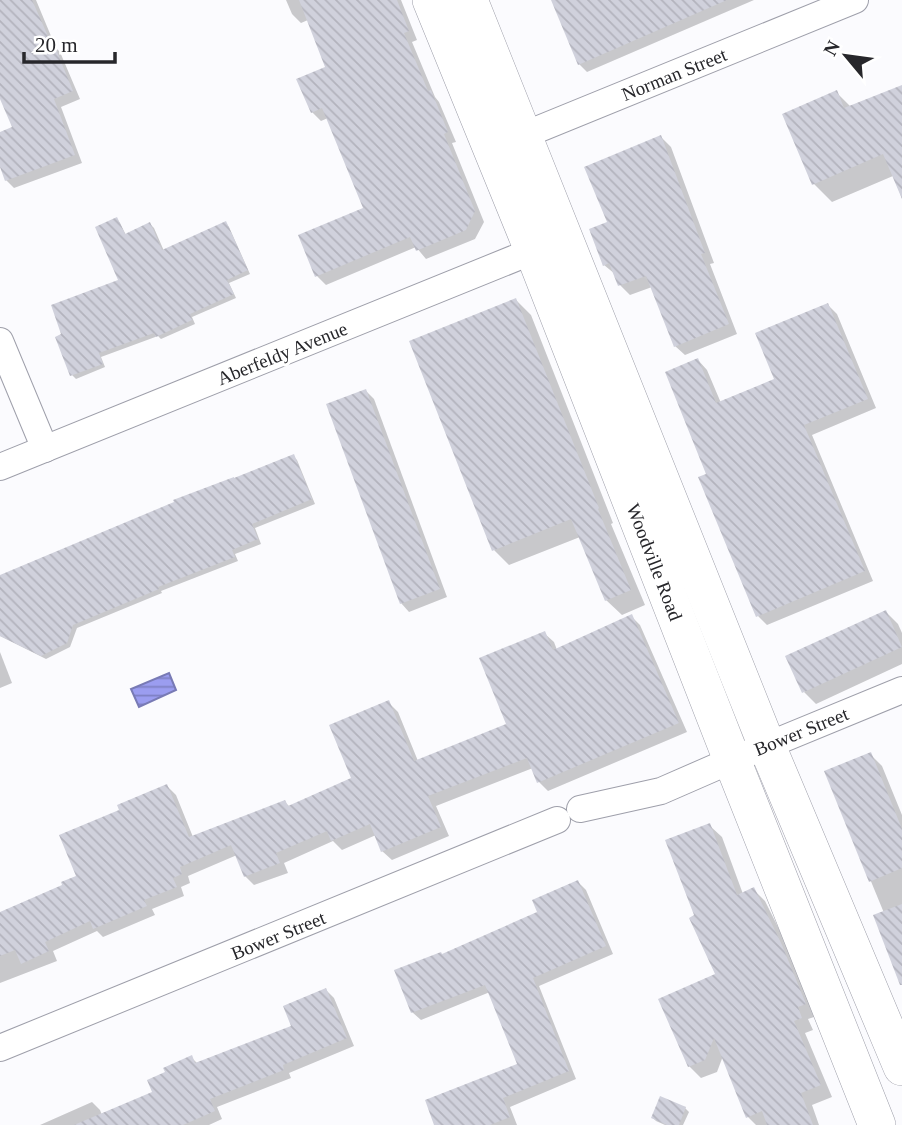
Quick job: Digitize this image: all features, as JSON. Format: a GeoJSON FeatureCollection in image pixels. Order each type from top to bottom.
{"type":"FeatureCollection","features":[{"type":"Feature","properties":{"kind":"main road","name":"Woodville Road"},"geometry":{"type":"LineString","coordinates":[[430,0],[507,142],[548,244],[767,746],[902,1067]]}},
{"type":"Feature","properties":{"kind":"main road","name":"Woodville Road"},"geometry":{"type":"LineString","coordinates":[[469,0],[507,142]]}},
{"type":"Feature","properties":{"kind":"main road","name":"Woodville Road"},"geometry":{"type":"LineString","coordinates":[[548,244],[732,760],[877,1125]]}},
{"type":"Feature","properties":{"kind":"street","name":"Norman Street"},"geometry":{"type":"LineString","coordinates":[[507,142],[855,0]]}},
{"type":"Feature","properties":{"kind":"street","name":"Aberfeldy Avenue"},"geometry":{"type":"LineString","coordinates":[[0,467],[548,244]]}},
{"type":"Feature","properties":{"kind":"street"},"geometry":{"type":"LineString","coordinates":[[0,341],[45,449]]}},
{"type":"Feature","properties":{"kind":"street","name":"Bower Street"},"geometry":{"type":"LineString","coordinates":[[0,1048],[568,814],[661,791],[902,690]]}},
{"type":"Feature","properties":{"kind":"water"},"geometry":{"type":"Polygon","coordinates":[[[169,673],[176,690],[139,707],[131,689],[169,673]]]}},
{"type":"Feature","properties":{"kind":"building"},"geometry":{"type":"Polygon","coordinates":[[[0,0],[32,0],[51,43],[53,42],[73,91],[54,99],[75,155],[5,181],[0,167],[0,132],[12,127],[0,99],[0,0]]]}},
{"type":"Feature","properties":{"kind":"building"},"geometry":{"type":"Polygon","coordinates":[[[299,0],[397,0],[409,31],[404,33],[448,132],[444,134],[475,211],[466,230],[416,251],[410,237],[315,277],[298,235],[363,208],[322,108],[311,113],[296,79],[325,67],[299,0]]]}},
{"type":"Feature","properties":{"kind":"building"},"geometry":{"type":"Polygon","coordinates":[[[551,0],[727,0],[578,65],[551,0]]]}},
{"type":"Feature","properties":{"kind":"building"},"geometry":{"type":"Polygon","coordinates":[[[902,85],[902,199],[883,154],[812,185],[782,114],[837,90],[844,108],[902,85]]]}},
{"type":"Feature","properties":{"kind":"building"},"geometry":{"type":"Polygon","coordinates":[[[661,135],[705,253],[701,254],[729,324],[674,347],[646,276],[618,286],[609,263],[603,266],[589,229],[607,222],[584,167],[661,135]]]}},
{"type":"Feature","properties":{"kind":"building"},"geometry":{"type":"Polygon","coordinates":[[[117,217],[125,234],[150,222],[162,250],[226,221],[248,270],[227,280],[234,294],[190,314],[192,320],[156,337],[154,333],[99,353],[103,364],[70,376],[55,337],[61,334],[51,305],[118,280],[95,227],[117,217]]]}},
{"type":"Feature","properties":{"kind":"building"},"geometry":{"type":"Polygon","coordinates":[[[516,298],[631,590],[605,601],[571,519],[492,551],[409,341],[516,298]]]}},
{"type":"Feature","properties":{"kind":"building"},"geometry":{"type":"Polygon","coordinates":[[[828,303],[868,399],[804,425],[865,571],[756,617],[698,477],[706,474],[665,372],[698,358],[716,403],[774,379],[755,333],[828,303]]]}},
{"type":"Feature","properties":{"kind":"building"},"geometry":{"type":"Polygon","coordinates":[[[366,389],[440,589],[400,604],[326,404],[366,389]]]}},
{"type":"Feature","properties":{"kind":"building"},"geometry":{"type":"Polygon","coordinates":[[[294,454],[312,499],[252,524],[258,539],[232,550],[235,557],[158,587],[159,589],[73,625],[67,643],[41,656],[0,636],[0,575],[174,502],[173,500],[294,454]]]}},
{"type":"Feature","properties":{"kind":"building"},"geometry":{"type":"Polygon","coordinates":[[[886,610],[902,647],[802,693],[785,656],[886,610]]]}},
{"type":"Feature","properties":{"kind":"building"},"geometry":{"type":"Polygon","coordinates":[[[632,614],[679,723],[537,783],[527,758],[428,796],[441,827],[381,852],[370,824],[331,841],[327,831],[276,853],[280,863],[244,877],[231,845],[180,867],[182,874],[173,878],[177,887],[144,900],[147,906],[93,929],[90,921],[45,942],[49,951],[21,964],[15,950],[0,956],[0,912],[62,885],[61,882],[76,876],[59,835],[119,810],[117,805],[167,784],[189,837],[285,800],[288,806],[351,778],[329,725],[389,700],[414,761],[506,724],[479,658],[545,631],[553,650],[632,614]]]}},
{"type":"Feature","properties":{"kind":"building"},"geometry":{"type":"Polygon","coordinates":[[[871,752],[902,829],[902,868],[869,882],[824,771],[871,752]]]}},
{"type":"Feature","properties":{"kind":"building"},"geometry":{"type":"Polygon","coordinates":[[[710,823],[737,895],[754,887],[806,1004],[798,1007],[802,1018],[794,1021],[821,1085],[801,1093],[813,1125],[767,1125],[762,1111],[746,1118],[714,1038],[705,1060],[688,1067],[658,999],[715,974],[689,918],[694,915],[665,840],[710,823]]]}},
{"type":"Feature","properties":{"kind":"building"},"geometry":{"type":"Polygon","coordinates":[[[578,880],[606,946],[533,978],[569,1071],[503,1098],[510,1117],[490,1125],[434,1125],[425,1100],[517,1064],[485,985],[411,1013],[394,970],[441,952],[442,954],[537,912],[532,900],[578,880]]]}},
{"type":"Feature","properties":{"kind":"building"},"geometry":{"type":"Polygon","coordinates":[[[902,904],[902,985],[900,985],[873,915],[902,904]]]}},
{"type":"Feature","properties":{"kind":"building"},"geometry":{"type":"Polygon","coordinates":[[[326,988],[347,1038],[283,1065],[284,1070],[210,1099],[215,1111],[183,1125],[74,1125],[152,1092],[147,1080],[165,1072],[163,1068],[192,1055],[195,1063],[291,1026],[283,1006],[326,988]]]}},
{"type":"Feature","properties":{"kind":"building"},"geometry":{"type":"Polygon","coordinates":[[[660,1096],[686,1107],[679,1125],[667,1125],[651,1118],[660,1096]]]}}]}
